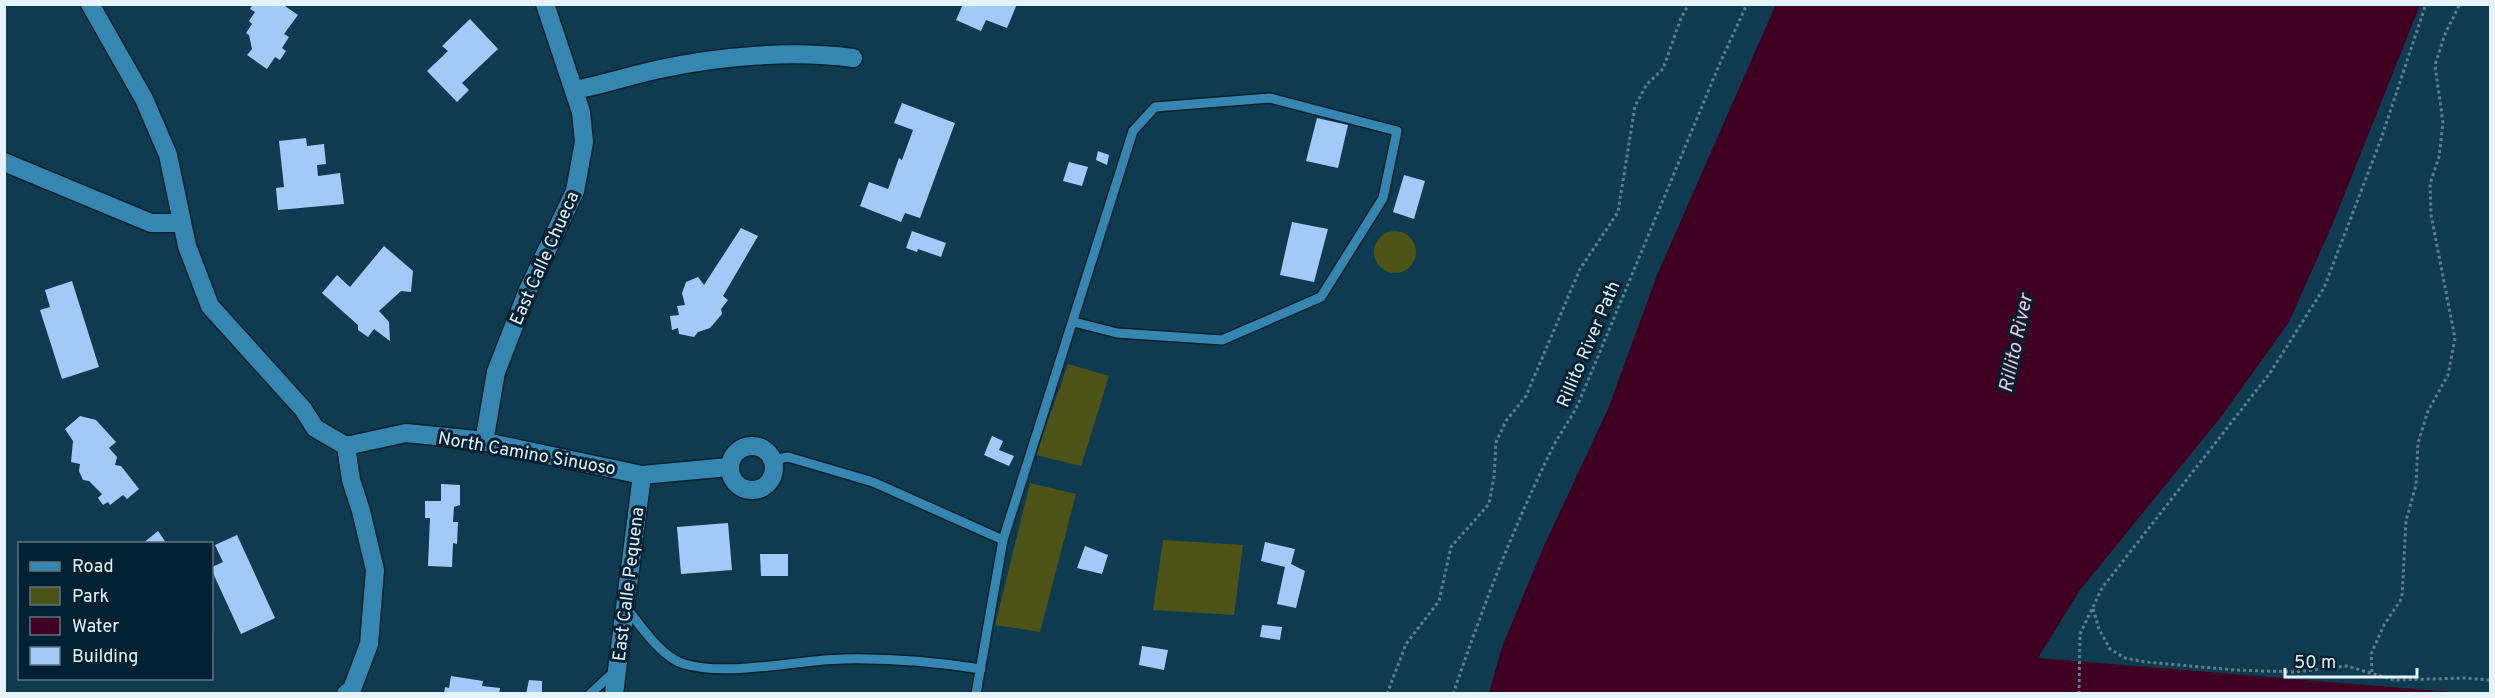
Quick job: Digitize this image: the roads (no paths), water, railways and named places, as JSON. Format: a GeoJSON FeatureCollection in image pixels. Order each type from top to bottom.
{"type":"FeatureCollection","features":[{"type":"Feature","properties":{"kind":"street"},"geometry":{"type":"LineString","coordinates":[[90,4],[144,99],[168,155],[187,246],[210,306],[303,409],[315,428],[346,446],[351,480],[375,570],[369,644],[352,689],[346,693]]}},
{"type":"Feature","properties":{"kind":"street","name":"East Calle Chueca"},"geometry":{"type":"LineString","coordinates":[[484,442],[496,372],[528,290],[575,191],[584,142],[581,112],[545,4]]}},
{"type":"Feature","properties":{"kind":"street"},"geometry":{"type":"LineString","coordinates":[[574,90],[613,83],[657,69],[705,60],[820,54],[853,58]]}},
{"type":"Feature","properties":{"kind":"street"},"geometry":{"type":"LineString","coordinates":[[4,162],[151,223],[182,223]]}},
{"type":"Feature","properties":{"kind":"street","name":"North Camino Sinuoso"},"geometry":{"type":"LineString","coordinates":[[346,446],[406,433],[484,442],[642,475],[729,467]]}},
{"type":"Feature","properties":{"kind":"street"},"geometry":{"type":"LineString","coordinates":[[749,446],[764,449],[773,460],[774,468],[770,481],[765,487],[752,491],[738,486],[730,474],[729,467],[735,453],[749,446]]}},
{"type":"Feature","properties":{"kind":"street","name":"East Calle Pequena"},"geometry":{"type":"LineString","coordinates":[[614,693],[642,475]]}},
{"type":"Feature","properties":{"kind":"lane"},"geometry":{"type":"LineString","coordinates":[[976,693],[1003,540],[1133,131],[1155,107],[1270,98],[1397,131],[1383,198],[1321,297],[1222,340],[1117,333],[1074,322]]}},
{"type":"Feature","properties":{"kind":"lane"},"geometry":{"type":"LineString","coordinates":[[773,460],[788,457],[873,482],[1003,540]]}},
{"type":"Feature","properties":{"kind":"lane"},"geometry":{"type":"LineString","coordinates":[[625,605],[650,639],[681,664],[717,670],[844,659],[903,661],[981,669]]}},
{"type":"Feature","properties":{"kind":"lane"},"geometry":{"type":"LineString","coordinates":[[590,693],[617,669]]}},
{"type":"Feature","properties":{"kind":"lane"},"geometry":{"type":"LineString","coordinates":[[604,693],[617,669]]}},
{"type":"Feature","properties":{"kind":"water","name":"Rillito River"},"geometry":{"type":"Polygon","coordinates":[[[1776,4],[2420,5],[2333,223],[2289,322],[2221,417],[2080,590],[2038,658],[2463,693],[1489,693],[1502,647],[1543,548],[1608,409],[1657,275],[1776,4]]]}}]}
